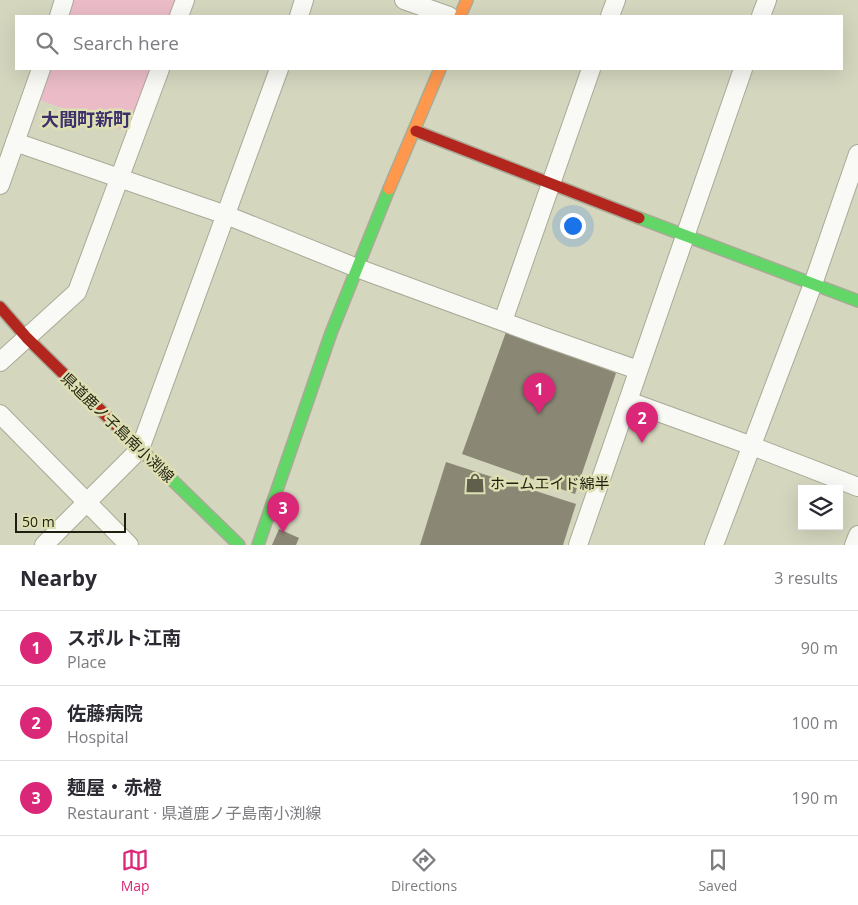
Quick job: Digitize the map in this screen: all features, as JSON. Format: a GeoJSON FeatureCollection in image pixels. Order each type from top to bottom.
{"type":"FeatureCollection","features":[{"type":"Feature","properties":{"kind":"street"},"geometry":{"type":"LineString","coordinates":[[59,15],[64,0]]}},
{"type":"Feature","properties":{"kind":"street"},"geometry":{"type":"LineString","coordinates":[[179,15],[186,0]]}},
{"type":"Feature","properties":{"kind":"street"},"geometry":{"type":"LineString","coordinates":[[298,15],[304,0]]}},
{"type":"Feature","properties":{"kind":"street"},"geometry":{"type":"LineString","coordinates":[[404,0],[446,15]]}},
{"type":"Feature","properties":{"kind":"street"},"geometry":{"type":"LineString","coordinates":[[460,15],[467,0]]}},
{"type":"Feature","properties":{"kind":"street"},"geometry":{"type":"LineString","coordinates":[[610,15],[616,0]]}},
{"type":"Feature","properties":{"kind":"street"},"geometry":{"type":"LineString","coordinates":[[761,15],[767,0]]}},
{"type":"Feature","properties":{"kind":"street"},"geometry":{"type":"LineString","coordinates":[[0,185],[40,70]]}},
{"type":"Feature","properties":{"kind":"street"},"geometry":{"type":"LineString","coordinates":[[0,362],[77,292],[160,70]]}},
{"type":"Feature","properties":{"kind":"street"},"geometry":{"type":"LineString","coordinates":[[44,545],[140,449],[279,70]]}},
{"type":"Feature","properties":{"kind":"street"},"geometry":{"type":"LineString","coordinates":[[258,545],[331,333],[440,70]]}},
{"type":"Feature","properties":{"kind":"street"},"geometry":{"type":"LineString","coordinates":[[503,321],[552,183],[588,70]]}},
{"type":"Feature","properties":{"kind":"street"},"geometry":{"type":"LineString","coordinates":[[578,545],[743,70]]}},
{"type":"Feature","properties":{"kind":"street"},"geometry":{"type":"LineString","coordinates":[[416,131],[858,301]]}},
{"type":"Feature","properties":{"kind":"street"},"geometry":{"type":"LineString","coordinates":[[15,142],[226,215],[357,268],[638,370]]}},
{"type":"Feature","properties":{"kind":"street"},"geometry":{"type":"LineString","coordinates":[[714,545],[813,284],[858,154]]}},
{"type":"Feature","properties":{"kind":"street","name":"県道鹿ノ子島南小渕線"},"geometry":{"type":"LineString","coordinates":[[0,307],[27,338],[239,545]]}},
{"type":"Feature","properties":{"kind":"street"},"geometry":{"type":"LineString","coordinates":[[628,401],[858,487]]}},
{"type":"Feature","properties":{"kind":"street"},"geometry":{"type":"LineString","coordinates":[[0,414],[88,501],[129,545]]}},
{"type":"Feature","properties":{"kind":"street"},"geometry":{"type":"LineString","coordinates":[[854,545],[858,535]]}},
{"type":"Feature","properties":{"kind":"shaded area"},"geometry":{"type":"Polygon","coordinates":[[[72,0],[176,0],[170,15],[66,15],[72,0]]]}},
{"type":"Feature","properties":{"kind":"shaded area"},"geometry":{"type":"Polygon","coordinates":[[[47,70],[152,70],[129,132],[37,99],[47,70]]]}},
{"type":"Feature","properties":{"kind":"building"},"geometry":{"type":"Polygon","coordinates":[[[506,332],[616,373],[575,494],[462,454],[506,332]]]}},
{"type":"Feature","properties":{"kind":"building","name":"ホームエイド綿半"},"geometry":{"type":"Polygon","coordinates":[[[446,462],[576,504],[563,545],[420,545],[446,462]]]}},
{"type":"Feature","properties":{"kind":"building"},"geometry":{"type":"Polygon","coordinates":[[[279,529],[299,538],[296,545],[272,545],[279,529]]]}},
{"type":"Feature","properties":{"kind":"traffic: fast"},"geometry":{"type":"LineString","coordinates":[[258,545],[331,333],[389,189]]}},
{"type":"Feature","properties":{"kind":"traffic: fast"},"geometry":{"type":"LineString","coordinates":[[639,218],[858,301]]}},
{"type":"Feature","properties":{"kind":"traffic: fast"},"geometry":{"type":"LineString","coordinates":[[129,438],[239,545]]}},
{"type":"Feature","properties":{"kind":"traffic: slow"},"geometry":{"type":"LineString","coordinates":[[460,15],[467,0]]}},
{"type":"Feature","properties":{"kind":"traffic: slow"},"geometry":{"type":"LineString","coordinates":[[389,189],[440,70]]}},
{"type":"Feature","properties":{"kind":"traffic: jam"},"geometry":{"type":"LineString","coordinates":[[416,131],[639,218]]}},
{"type":"Feature","properties":{"kind":"traffic: jam"},"geometry":{"type":"LineString","coordinates":[[0,307],[27,338],[129,438]]}},
{"type":"Feature","properties":{"kind":"place","name":"スポルト江南"},"geometry":{"type":"Point","coordinates":[539,414]}},
{"type":"Feature","properties":{"kind":"place","name":"佐藤病院"},"geometry":{"type":"Point","coordinates":[642,443]}},
{"type":"Feature","properties":{"kind":"place","name":"ホームエイド綿半"},"geometry":{"type":"Point","coordinates":[475,483]}},
{"type":"Feature","properties":{"kind":"place","name":"麺屋・赤橙"},"geometry":{"type":"Point","coordinates":[283,533]}},
{"type":"Feature","properties":{"kind":"district","name":"大間町新町"},"geometry":{"type":"Point","coordinates":[86,119]}}]}
